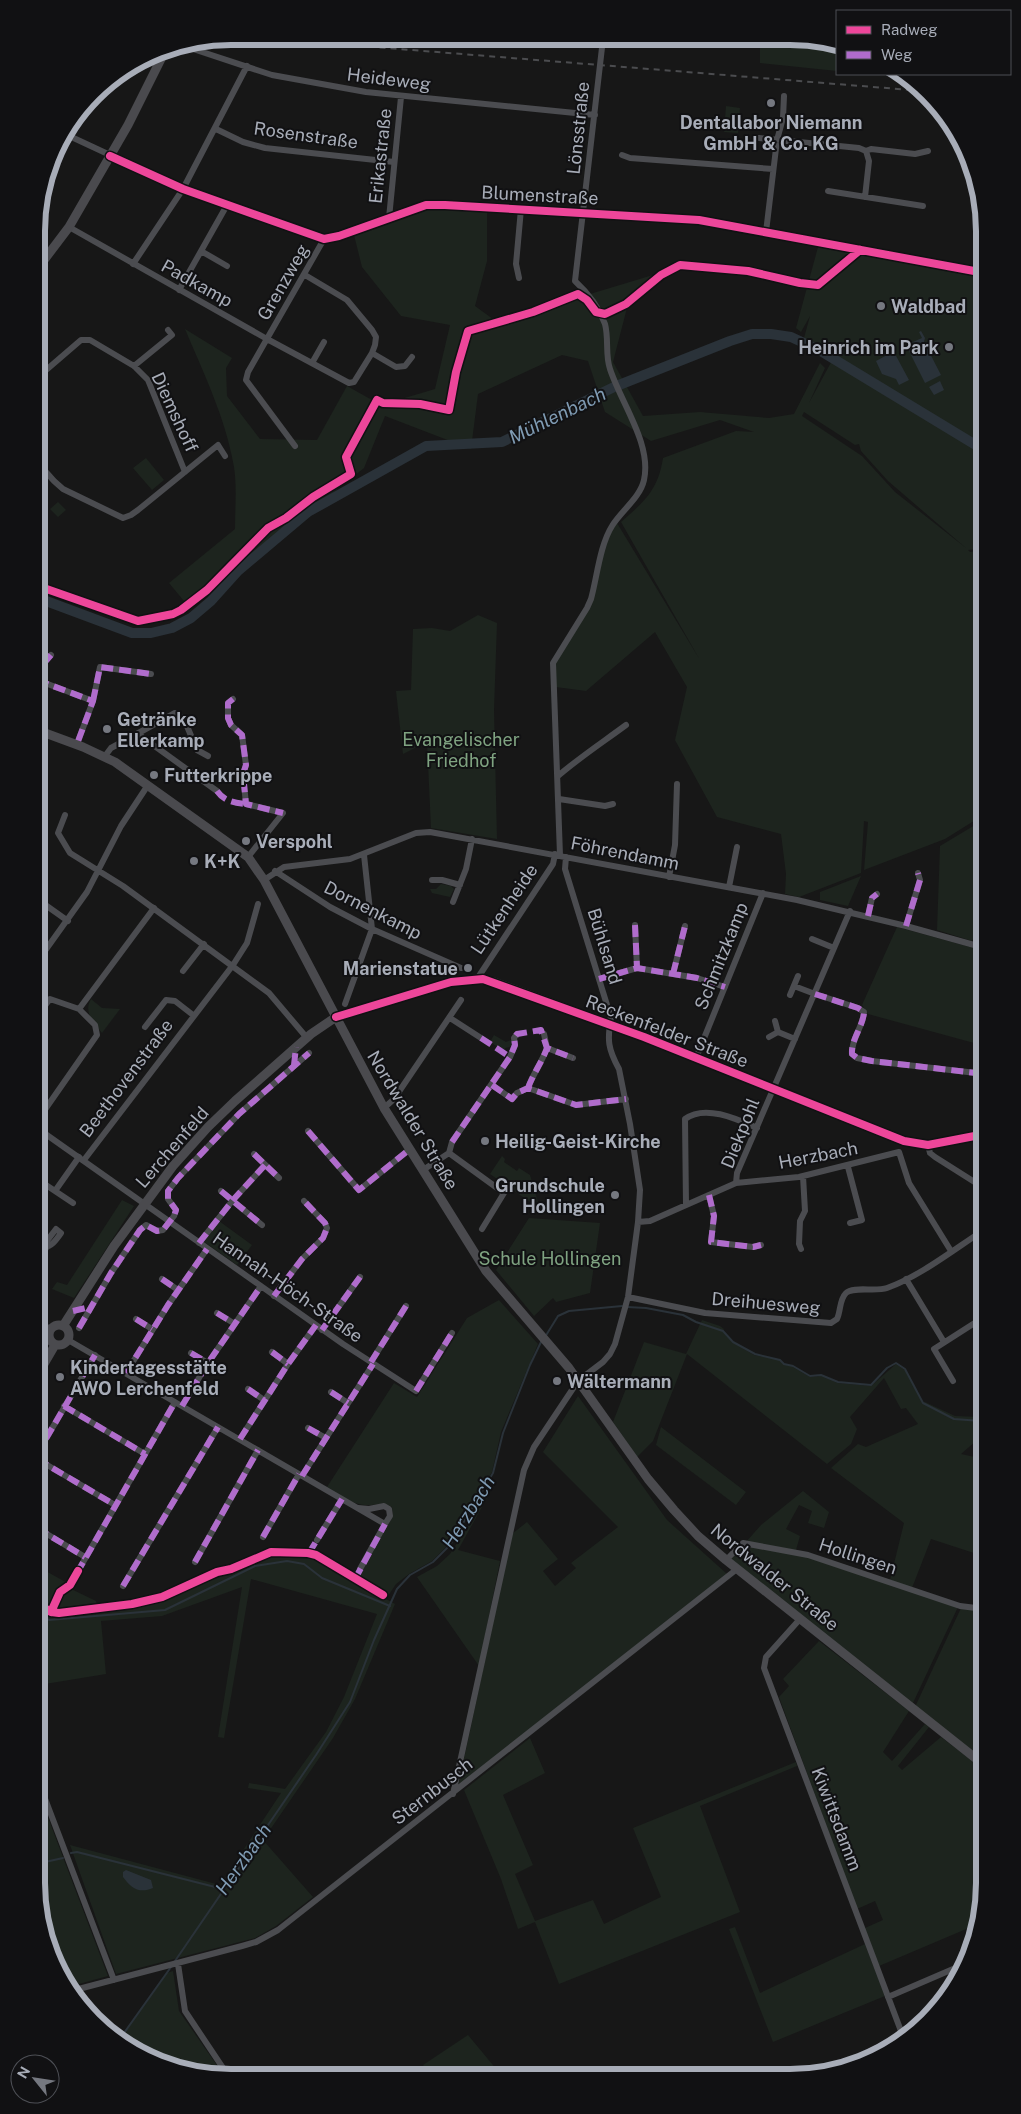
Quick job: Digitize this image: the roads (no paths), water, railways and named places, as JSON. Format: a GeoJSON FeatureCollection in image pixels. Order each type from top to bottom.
{"type":"FeatureCollection","features":[{"type":"Feature","properties":{"kind":"street","name":"Lönsstraße"},"geometry":{"type":"LineString","coordinates":[[553,662],[591,599],[611,527],[639,492],[644,479],[645,455],[609,368],[604,324],[593,302],[575,281],[602,45]]}},
{"type":"Feature","properties":{"kind":"street","name":"Heideweg"},"geometry":{"type":"LineString","coordinates":[[194,49],[272,75],[366,92],[595,115]]}},
{"type":"Feature","properties":{"kind":"street"},"geometry":{"type":"LineString","coordinates":[[45,259],[69,227],[110,156],[161,59]]}},
{"type":"Feature","properties":{"kind":"street"},"geometry":{"type":"LineString","coordinates":[[133,264],[183,189],[216,129],[247,66]]}},
{"type":"Feature","properties":{"kind":"street"},"geometry":{"type":"LineString","coordinates":[[766,232],[777,140],[783,118],[784,96]]}},
{"type":"Feature","properties":{"kind":"street","name":"Erikastraße"},"geometry":{"type":"LineString","coordinates":[[389,218],[401,97]]}},
{"type":"Feature","properties":{"kind":"street","name":"Rosenstraße"},"geometry":{"type":"LineString","coordinates":[[216,129],[243,142],[265,148],[394,162]]}},
{"type":"Feature","properties":{"kind":"street"},"geometry":{"type":"LineString","coordinates":[[71,137],[183,189],[324,239]]}},
{"type":"Feature","properties":{"kind":"street"},"geometry":{"type":"LineString","coordinates":[[759,138],[859,148],[866,151],[915,154],[928,151]]}},
{"type":"Feature","properties":{"kind":"street"},"geometry":{"type":"LineString","coordinates":[[864,197],[869,161],[866,151]]}},
{"type":"Feature","properties":{"kind":"street"},"geometry":{"type":"LineString","coordinates":[[622,155],[630,158],[773,169]]}},
{"type":"Feature","properties":{"kind":"street"},"geometry":{"type":"LineString","coordinates":[[828,192],[923,206]]}},
{"type":"Feature","properties":{"kind":"street"},"geometry":{"type":"LineString","coordinates":[[179,290],[227,205]]}},
{"type":"Feature","properties":{"kind":"street","name":"Blumenstraße"},"geometry":{"type":"LineString","coordinates":[[324,239],[339,236],[426,205],[521,209],[699,220],[976,271]]}},
{"type":"Feature","properties":{"kind":"street"},"geometry":{"type":"LineString","coordinates":[[519,278],[516,264],[521,209]]}},
{"type":"Feature","properties":{"kind":"street","name":"Padkamp"},"geometry":{"type":"LineString","coordinates":[[69,227],[349,383],[354,382],[358,378],[372,352]]}},
{"type":"Feature","properties":{"kind":"street","name":"Grenzweg"},"geometry":{"type":"LineString","coordinates":[[295,446],[246,380],[324,239]]}},
{"type":"Feature","properties":{"kind":"street"},"geometry":{"type":"LineString","coordinates":[[201,251],[227,266]]}},
{"type":"Feature","properties":{"kind":"street"},"geometry":{"type":"LineString","coordinates":[[305,274],[347,300],[376,337],[372,352],[396,367],[405,366],[412,357]]}},
{"type":"Feature","properties":{"kind":"street","name":"Diemshoff"},"geometry":{"type":"LineString","coordinates":[[134,366],[172,335],[168,330]]}},
{"type":"Feature","properties":{"kind":"street","name":"Diemshoff"},"geometry":{"type":"LineString","coordinates":[[45,371],[81,340],[90,340],[134,366],[148,380],[185,472]]}},
{"type":"Feature","properties":{"kind":"street"},"geometry":{"type":"LineString","coordinates":[[312,363],[324,342]]}},
{"type":"Feature","properties":{"kind":"street","name":"Diemshoff"},"geometry":{"type":"LineString","coordinates":[[45,471],[63,489],[123,518],[138,510],[218,445],[224,456]]}},
{"type":"Feature","properties":{"kind":"street"},"geometry":{"type":"LineString","coordinates":[[45,662],[50,655]]}},
{"type":"Feature","properties":{"kind":"street","name":"Bühlsand"},"geometry":{"type":"LineString","coordinates":[[553,662],[560,855],[610,1013],[608,1036],[611,1057],[619,1069],[626,1099],[639,1178],[638,1222],[628,1300],[615,1344],[604,1362],[578,1381]]}},
{"type":"Feature","properties":{"kind":"street"},"geometry":{"type":"LineString","coordinates":[[77,744],[92,701],[100,667],[151,674]]}},
{"type":"Feature","properties":{"kind":"street"},"geometry":{"type":"LineString","coordinates":[[45,683],[92,701]]}},
{"type":"Feature","properties":{"kind":"street"},"geometry":{"type":"LineString","coordinates":[[233,699],[228,704],[228,718],[231,725],[242,735],[246,765],[243,774],[246,804],[283,813],[248,857]]}},
{"type":"Feature","properties":{"kind":"street"},"geometry":{"type":"LineString","coordinates":[[105,756],[111,748],[175,713],[184,719],[197,750],[208,756]]}},
{"type":"Feature","properties":{"kind":"street"},"geometry":{"type":"LineString","coordinates":[[558,776],[583,754],[595,749],[626,725]]}},
{"type":"Feature","properties":{"kind":"street","name":"Nordwalder Straße"},"geometry":{"type":"LineString","coordinates":[[45,733],[105,756],[248,857],[264,880],[384,1108],[491,1277],[578,1381],[648,1479],[698,1536],[726,1560],[976,1759]]}},
{"type":"Feature","properties":{"kind":"street"},"geometry":{"type":"LineString","coordinates":[[138,734],[217,791]]}},
{"type":"Feature","properties":{"kind":"street"},"geometry":{"type":"LineString","coordinates":[[669,877],[675,845],[677,784]]}},
{"type":"Feature","properties":{"kind":"street"},"geometry":{"type":"LineString","coordinates":[[45,951],[68,921],[99,872],[121,826],[148,785]]}},
{"type":"Feature","properties":{"kind":"street"},"geometry":{"type":"LineString","coordinates":[[559,799],[605,806],[613,804]]}},
{"type":"Feature","properties":{"kind":"street"},"geometry":{"type":"LineString","coordinates":[[65,815],[58,833],[70,853],[123,886],[269,992],[307,1038]]}},
{"type":"Feature","properties":{"kind":"street","name":"Föhrendamm"},"geometry":{"type":"LineString","coordinates":[[264,880],[275,871],[284,867],[350,859],[416,833],[430,832],[763,893],[850,911],[976,946]]}},
{"type":"Feature","properties":{"kind":"street"},"geometry":{"type":"LineString","coordinates":[[453,902],[466,869],[472,839]]}},
{"type":"Feature","properties":{"kind":"street"},"geometry":{"type":"LineString","coordinates":[[729,888],[737,847]]}},
{"type":"Feature","properties":{"kind":"street"},"geometry":{"type":"LineString","coordinates":[[345,1004],[372,929],[364,855]]}},
{"type":"Feature","properties":{"kind":"street","name":"Lütkenheide"},"geometry":{"type":"LineString","coordinates":[[477,979],[560,855]]}},
{"type":"Feature","properties":{"kind":"street","name":"Dornenkamp"},"geometry":{"type":"LineString","coordinates":[[275,871],[330,907],[372,929],[461,968]]}},
{"type":"Feature","properties":{"kind":"street"},"geometry":{"type":"LineString","coordinates":[[906,926],[920,880],[918,873]]}},
{"type":"Feature","properties":{"kind":"street"},"geometry":{"type":"LineString","coordinates":[[432,880],[442,880],[460,885]]}},
{"type":"Feature","properties":{"kind":"street","name":"Schmitzkamp"},"geometry":{"type":"LineString","coordinates":[[696,1058],[763,893]]}},
{"type":"Feature","properties":{"kind":"street"},"geometry":{"type":"LineString","coordinates":[[868,916],[872,898],[877,894]]}},
{"type":"Feature","properties":{"kind":"street","name":"Beethovenstraße"},"geometry":{"type":"LineString","coordinates":[[55,1191],[233,965],[247,944],[258,904]]}},
{"type":"Feature","properties":{"kind":"street"},"geometry":{"type":"LineString","coordinates":[[45,905],[68,921]]}},
{"type":"Feature","properties":{"kind":"street"},"geometry":{"type":"LineString","coordinates":[[79,1009],[154,908]]}},
{"type":"Feature","properties":{"kind":"street","name":"Diekpohl"},"geometry":{"type":"LineString","coordinates":[[736,1183],[737,1173],[850,911]]}},
{"type":"Feature","properties":{"kind":"street"},"geometry":{"type":"LineString","coordinates":[[636,925],[637,968]]}},
{"type":"Feature","properties":{"kind":"street"},"geometry":{"type":"LineString","coordinates":[[673,974],[685,926]]}},
{"type":"Feature","properties":{"kind":"street"},"geometry":{"type":"LineString","coordinates":[[812,939],[834,948]]}},
{"type":"Feature","properties":{"kind":"street"},"geometry":{"type":"LineString","coordinates":[[183,971],[204,944]]}},
{"type":"Feature","properties":{"kind":"street"},"geometry":{"type":"LineString","coordinates":[[599,979],[637,968],[708,980],[725,987]]}},
{"type":"Feature","properties":{"kind":"street"},"geometry":{"type":"LineString","coordinates":[[790,995],[798,976]]}},
{"type":"Feature","properties":{"kind":"street","name":"Reckenfelder Straße"},"geometry":{"type":"LineString","coordinates":[[336,1017],[452,982],[477,979],[494,982],[696,1058],[904,1142],[928,1145],[976,1136]]}},
{"type":"Feature","properties":{"kind":"street"},"geometry":{"type":"LineString","coordinates":[[794,986],[858,1008],[864,1012],[864,1019],[851,1047],[852,1054],[857,1058],[872,1062],[976,1073]]}},
{"type":"Feature","properties":{"kind":"street"},"geometry":{"type":"LineString","coordinates":[[45,1006],[50,999],[79,1009],[95,1025],[98,1035],[45,1110]]}},
{"type":"Feature","properties":{"kind":"street","name":"Beethovenstraße"},"geometry":{"type":"LineString","coordinates":[[145,1026],[166,1000],[175,1000],[193,1015]]}},
{"type":"Feature","properties":{"kind":"street"},"geometry":{"type":"LineString","coordinates":[[384,1108],[394,1099],[461,1000]]}},
{"type":"Feature","properties":{"kind":"street","name":"Lerchenfeld"},"geometry":{"type":"LineString","coordinates":[[63,1326],[114,1246],[173,1166],[208,1127],[296,1047],[336,1017]]}},
{"type":"Feature","properties":{"kind":"street"},"geometry":{"type":"LineString","coordinates":[[450,1018],[481,1038]]}},
{"type":"Feature","properties":{"kind":"street"},"geometry":{"type":"LineString","coordinates":[[775,1021],[778,1032]]}},
{"type":"Feature","properties":{"kind":"street"},"geometry":{"type":"LineString","coordinates":[[768,1036],[778,1032],[795,1039]]}},
{"type":"Feature","properties":{"kind":"street"},"geometry":{"type":"LineString","coordinates":[[423,1170],[449,1153],[452,1142],[510,1057],[515,1045],[514,1038],[517,1034]]}},
{"type":"Feature","properties":{"kind":"street"},"geometry":{"type":"LineString","coordinates":[[528,1088],[532,1076],[544,1058],[547,1048],[544,1034]]}},
{"type":"Feature","properties":{"kind":"street"},"geometry":{"type":"LineString","coordinates":[[294,1065],[296,1047]]}},
{"type":"Feature","properties":{"kind":"street"},"geometry":{"type":"LineString","coordinates":[[547,1048],[573,1058]]}},
{"type":"Feature","properties":{"kind":"street"},"geometry":{"type":"LineString","coordinates":[[79,1328],[90,1307],[140,1230],[146,1226],[157,1231],[164,1230],[176,1210],[168,1199],[168,1191],[239,1114],[309,1053]]}},
{"type":"Feature","properties":{"kind":"street"},"geometry":{"type":"LineString","coordinates":[[492,1085],[512,1098],[517,1093],[528,1088],[576,1105],[626,1099]]}},
{"type":"Feature","properties":{"kind":"street"},"geometry":{"type":"LineString","coordinates":[[686,1205],[685,1119],[691,1114],[729,1116],[758,1128]]}},
{"type":"Feature","properties":{"kind":"street"},"geometry":{"type":"LineString","coordinates":[[308,1131],[359,1190],[410,1149]]}},
{"type":"Feature","properties":{"kind":"street","name":"Hannah-Höch-Straße"},"geometry":{"type":"LineString","coordinates":[[45,1134],[322,1330],[416,1391],[452,1333]]}},
{"type":"Feature","properties":{"kind":"street"},"geometry":{"type":"LineString","coordinates":[[928,1145],[930,1153],[935,1157],[976,1183]]}},
{"type":"Feature","properties":{"kind":"street","name":"Herzbach"},"geometry":{"type":"LineString","coordinates":[[638,1222],[650,1221],[736,1183],[803,1176],[899,1152],[909,1183],[951,1251]]}},
{"type":"Feature","properties":{"kind":"street"},"geometry":{"type":"LineString","coordinates":[[449,1153],[504,1193],[482,1230]]}},
{"type":"Feature","properties":{"kind":"street"},"geometry":{"type":"LineString","coordinates":[[254,1154],[279,1178]]}},
{"type":"Feature","properties":{"kind":"street"},"geometry":{"type":"LineString","coordinates":[[199,1243],[233,1200],[265,1165]]}},
{"type":"Feature","properties":{"kind":"street"},"geometry":{"type":"LineString","coordinates":[[848,1166],[862,1220],[850,1223]]}},
{"type":"Feature","properties":{"kind":"street"},"geometry":{"type":"LineString","coordinates":[[801,1249],[799,1244],[800,1221],[804,1211],[803,1176]]}},
{"type":"Feature","properties":{"kind":"street"},"geometry":{"type":"LineString","coordinates":[[45,1184],[73,1203]]}},
{"type":"Feature","properties":{"kind":"street"},"geometry":{"type":"LineString","coordinates":[[221,1191],[262,1225]]}},
{"type":"Feature","properties":{"kind":"street"},"geometry":{"type":"LineString","coordinates":[[709,1195],[714,1216],[711,1242],[753,1247],[761,1245]]}},
{"type":"Feature","properties":{"kind":"street"},"geometry":{"type":"LineString","coordinates":[[274,1296],[302,1260],[323,1238],[327,1228],[325,1222],[304,1201]]}},
{"type":"Feature","properties":{"kind":"street","name":"Dreihuesweg"},"geometry":{"type":"LineString","coordinates":[[628,1300],[705,1314],[831,1323],[837,1319],[846,1293],[853,1289],[880,1290],[906,1279],[976,1235]]}},
{"type":"Feature","properties":{"kind":"street"},"geometry":{"type":"LineString","coordinates":[[126,1373],[152,1329],[207,1249]]}},
{"type":"Feature","properties":{"kind":"street"},"geometry":{"type":"LineString","coordinates":[[322,1330],[360,1277]]}},
{"type":"Feature","properties":{"kind":"street"},"geometry":{"type":"LineString","coordinates":[[162,1279],[178,1290]]}},
{"type":"Feature","properties":{"kind":"street"},"geometry":{"type":"LineString","coordinates":[[906,1279],[944,1342]]}},
{"type":"Feature","properties":{"kind":"street"},"geometry":{"type":"LineString","coordinates":[[182,1406],[208,1363],[261,1286]]}},
{"type":"Feature","properties":{"kind":"street"},"geometry":{"type":"LineString","coordinates":[[263,1537],[348,1403],[406,1306]]}},
{"type":"Feature","properties":{"kind":"street"},"geometry":{"type":"LineString","coordinates":[[73,1311],[90,1307]]}},
{"type":"Feature","properties":{"kind":"street"},"geometry":{"type":"LineString","coordinates":[[218,1313],[235,1324]]}},
{"type":"Feature","properties":{"kind":"street"},"geometry":{"type":"LineString","coordinates":[[136,1319],[152,1329]]}},
{"type":"Feature","properties":{"kind":"street"},"geometry":{"type":"LineString","coordinates":[[953,1381],[934,1349],[976,1322]]}},
{"type":"Feature","properties":{"kind":"street"},"geometry":{"type":"LineString","coordinates":[[56,1325],[63,1326],[69,1334],[68,1340],[62,1345],[55,1345],[49,1340],[50,1329],[56,1325]]}},
{"type":"Feature","properties":{"kind":"street"},"geometry":{"type":"LineString","coordinates":[[240,1440],[264,1400],[316,1325]]}},
{"type":"Feature","properties":{"kind":"street"},"geometry":{"type":"LineString","coordinates":[[45,1326],[50,1329]]}},
{"type":"Feature","properties":{"kind":"street"},"geometry":{"type":"LineString","coordinates":[[68,1340],[385,1524]]}},
{"type":"Feature","properties":{"kind":"street"},"geometry":{"type":"LineString","coordinates":[[45,1362],[55,1345]]}},
{"type":"Feature","properties":{"kind":"street"},"geometry":{"type":"LineString","coordinates":[[272,1352],[288,1364]]}},
{"type":"Feature","properties":{"kind":"street"},"geometry":{"type":"LineString","coordinates":[[191,1353],[208,1363]]}},
{"type":"Feature","properties":{"kind":"street"},"geometry":{"type":"LineString","coordinates":[[45,1440],[95,1355]]}},
{"type":"Feature","properties":{"kind":"street"},"geometry":{"type":"LineString","coordinates":[[453,1794],[524,1470],[534,1447],[578,1381]]}},
{"type":"Feature","properties":{"kind":"street"},"geometry":{"type":"LineString","coordinates":[[248,1389],[264,1400]]}},
{"type":"Feature","properties":{"kind":"street"},"geometry":{"type":"LineString","coordinates":[[331,1392],[348,1403]]}},
{"type":"Feature","properties":{"kind":"street"},"geometry":{"type":"LineString","coordinates":[[78,1571],[175,1402]]}},
{"type":"Feature","properties":{"kind":"street"},"geometry":{"type":"LineString","coordinates":[[64,1406],[145,1454]]}},
{"type":"Feature","properties":{"kind":"street"},"geometry":{"type":"LineString","coordinates":[[123,1586],[218,1427]]}},
{"type":"Feature","properties":{"kind":"street"},"geometry":{"type":"LineString","coordinates":[[308,1428],[326,1438]]}},
{"type":"Feature","properties":{"kind":"street"},"geometry":{"type":"LineString","coordinates":[[195,1562],[258,1450]]}},
{"type":"Feature","properties":{"kind":"street"},"geometry":{"type":"LineString","coordinates":[[45,1464],[115,1505]]}},
{"type":"Feature","properties":{"kind":"street"},"geometry":{"type":"LineString","coordinates":[[317,1540],[342,1499]]}},
{"type":"Feature","properties":{"kind":"street"},"geometry":{"type":"LineString","coordinates":[[358,1508],[369,1509],[384,1506],[389,1509],[390,1516],[360,1570]]}},
{"type":"Feature","properties":{"kind":"street"},"geometry":{"type":"LineString","coordinates":[[45,1533],[85,1557]]}},
{"type":"Feature","properties":{"kind":"street","name":"Hollingen"},"geometry":{"type":"LineString","coordinates":[[726,1560],[743,1543],[808,1555],[960,1606],[976,1609]]}},
{"type":"Feature","properties":{"kind":"street","name":"Sternbusch"},"geometry":{"type":"LineString","coordinates":[[78,1989],[256,1942],[278,1930],[737,1569]]}},
{"type":"Feature","properties":{"kind":"street","name":"Kiwittsdamm"},"geometry":{"type":"LineString","coordinates":[[800,1619],[766,1657],[764,1668],[901,2032]]}},
{"type":"Feature","properties":{"kind":"street"},"geometry":{"type":"LineString","coordinates":[[45,1799],[114,1980]]}},
{"type":"Feature","properties":{"kind":"street"},"geometry":{"type":"LineString","coordinates":[[177,1964],[185,2010],[224,2069]]}},
{"type":"Feature","properties":{"kind":"street"},"geometry":{"type":"LineString","coordinates":[[888,1997],[955,1968]]}},
{"type":"Feature","properties":{"kind":"waterway","name":"Mühlenbach"},"geometry":{"type":"LineString","coordinates":[[45,601],[132,633],[151,633],[172,628],[191,618],[211,601],[238,571],[308,512],[426,446],[502,442],[614,387],[752,334],[791,337],[819,350],[976,445]]}},
{"type":"Feature","properties":{"kind":"waterway","name":"Herzbach"},"geometry":{"type":"LineString","coordinates":[[545,1337],[558,1316],[569,1311],[622,1306]]}},
{"type":"Feature","properties":{"kind":"waterway","name":"Herzbach"},"geometry":{"type":"LineString","coordinates":[[627,1307],[646,1308],[683,1315],[696,1322],[723,1331],[733,1342],[755,1354],[780,1360],[784,1364],[793,1366],[810,1376],[821,1375],[838,1382],[871,1385],[887,1368],[896,1363],[905,1369],[923,1403],[954,1419],[976,1421]]}},
{"type":"Feature","properties":{"kind":"waterway","name":"Herzbach"},"geometry":{"type":"LineString","coordinates":[[175,1961],[316,1755],[350,1702],[374,1640],[397,1589],[410,1575],[433,1562],[450,1545],[493,1473],[503,1433],[542,1340]]}},
{"type":"Feature","properties":{"kind":"waterway"},"geometry":{"type":"LineString","coordinates":[[45,1617],[49,1620],[165,1610],[255,1566],[287,1561],[304,1564],[322,1578],[390,1606]]}},
{"type":"Feature","properties":{"kind":"waterway"},"geometry":{"type":"LineString","coordinates":[[71,1853],[77,1852],[223,1889]]}},
{"type":"Feature","properties":{"kind":"waterway"},"geometry":{"type":"LineString","coordinates":[[45,1862],[63,1858]]}},
{"type":"Feature","properties":{"kind":"waterway","name":"Herzbach"},"geometry":{"type":"LineString","coordinates":[[123,2034],[171,1967]]}},
{"type":"Feature","properties":{"kind":"railway"},"geometry":{"type":"LineString","coordinates":[[349,45],[912,90]]}},
{"type":"Feature","properties":{"kind":"place","name":"Dentallabor Niemann GmbH & Co. KG"},"geometry":{"type":"Point","coordinates":[771,103]}},
{"type":"Feature","properties":{"kind":"place","name":"Waldbad"},"geometry":{"type":"Point","coordinates":[881,306]}},
{"type":"Feature","properties":{"kind":"place","name":"Heinrich im Park"},"geometry":{"type":"Point","coordinates":[949,347]}},
{"type":"Feature","properties":{"kind":"place","name":"Getränke Ellerkamp"},"geometry":{"type":"Point","coordinates":[107,729]}},
{"type":"Feature","properties":{"kind":"place","name":"Futterkrippe"},"geometry":{"type":"Point","coordinates":[154,775]}},
{"type":"Feature","properties":{"kind":"place","name":"Verspohl"},"geometry":{"type":"Point","coordinates":[246,841]}},
{"type":"Feature","properties":{"kind":"place","name":"K+K"},"geometry":{"type":"Point","coordinates":[194,861]}},
{"type":"Feature","properties":{"kind":"place","name":"Marienstatue"},"geometry":{"type":"Point","coordinates":[468,968]}},
{"type":"Feature","properties":{"kind":"place","name":"Heilig-Geist-Kirche"},"geometry":{"type":"Point","coordinates":[485,1141]}},
{"type":"Feature","properties":{"kind":"place","name":"Grundschule Hollingen"},"geometry":{"type":"Point","coordinates":[615,1195]}},
{"type":"Feature","properties":{"kind":"place","name":"Kindertagesstätte AWO Lerchenfeld"},"geometry":{"type":"Point","coordinates":[60,1377]}},
{"type":"Feature","properties":{"kind":"place","name":"Wältermann"},"geometry":{"type":"Point","coordinates":[557,1381]}},
{"type":"Feature","properties":{"kind":"park label","name":"Evangelischer Friedhof"},"geometry":{"type":"Point","coordinates":[461,750]}},
{"type":"Feature","properties":{"kind":"park label","name":"Schule Hollingen"},"geometry":{"type":"Point","coordinates":[550,1258]}}]}
